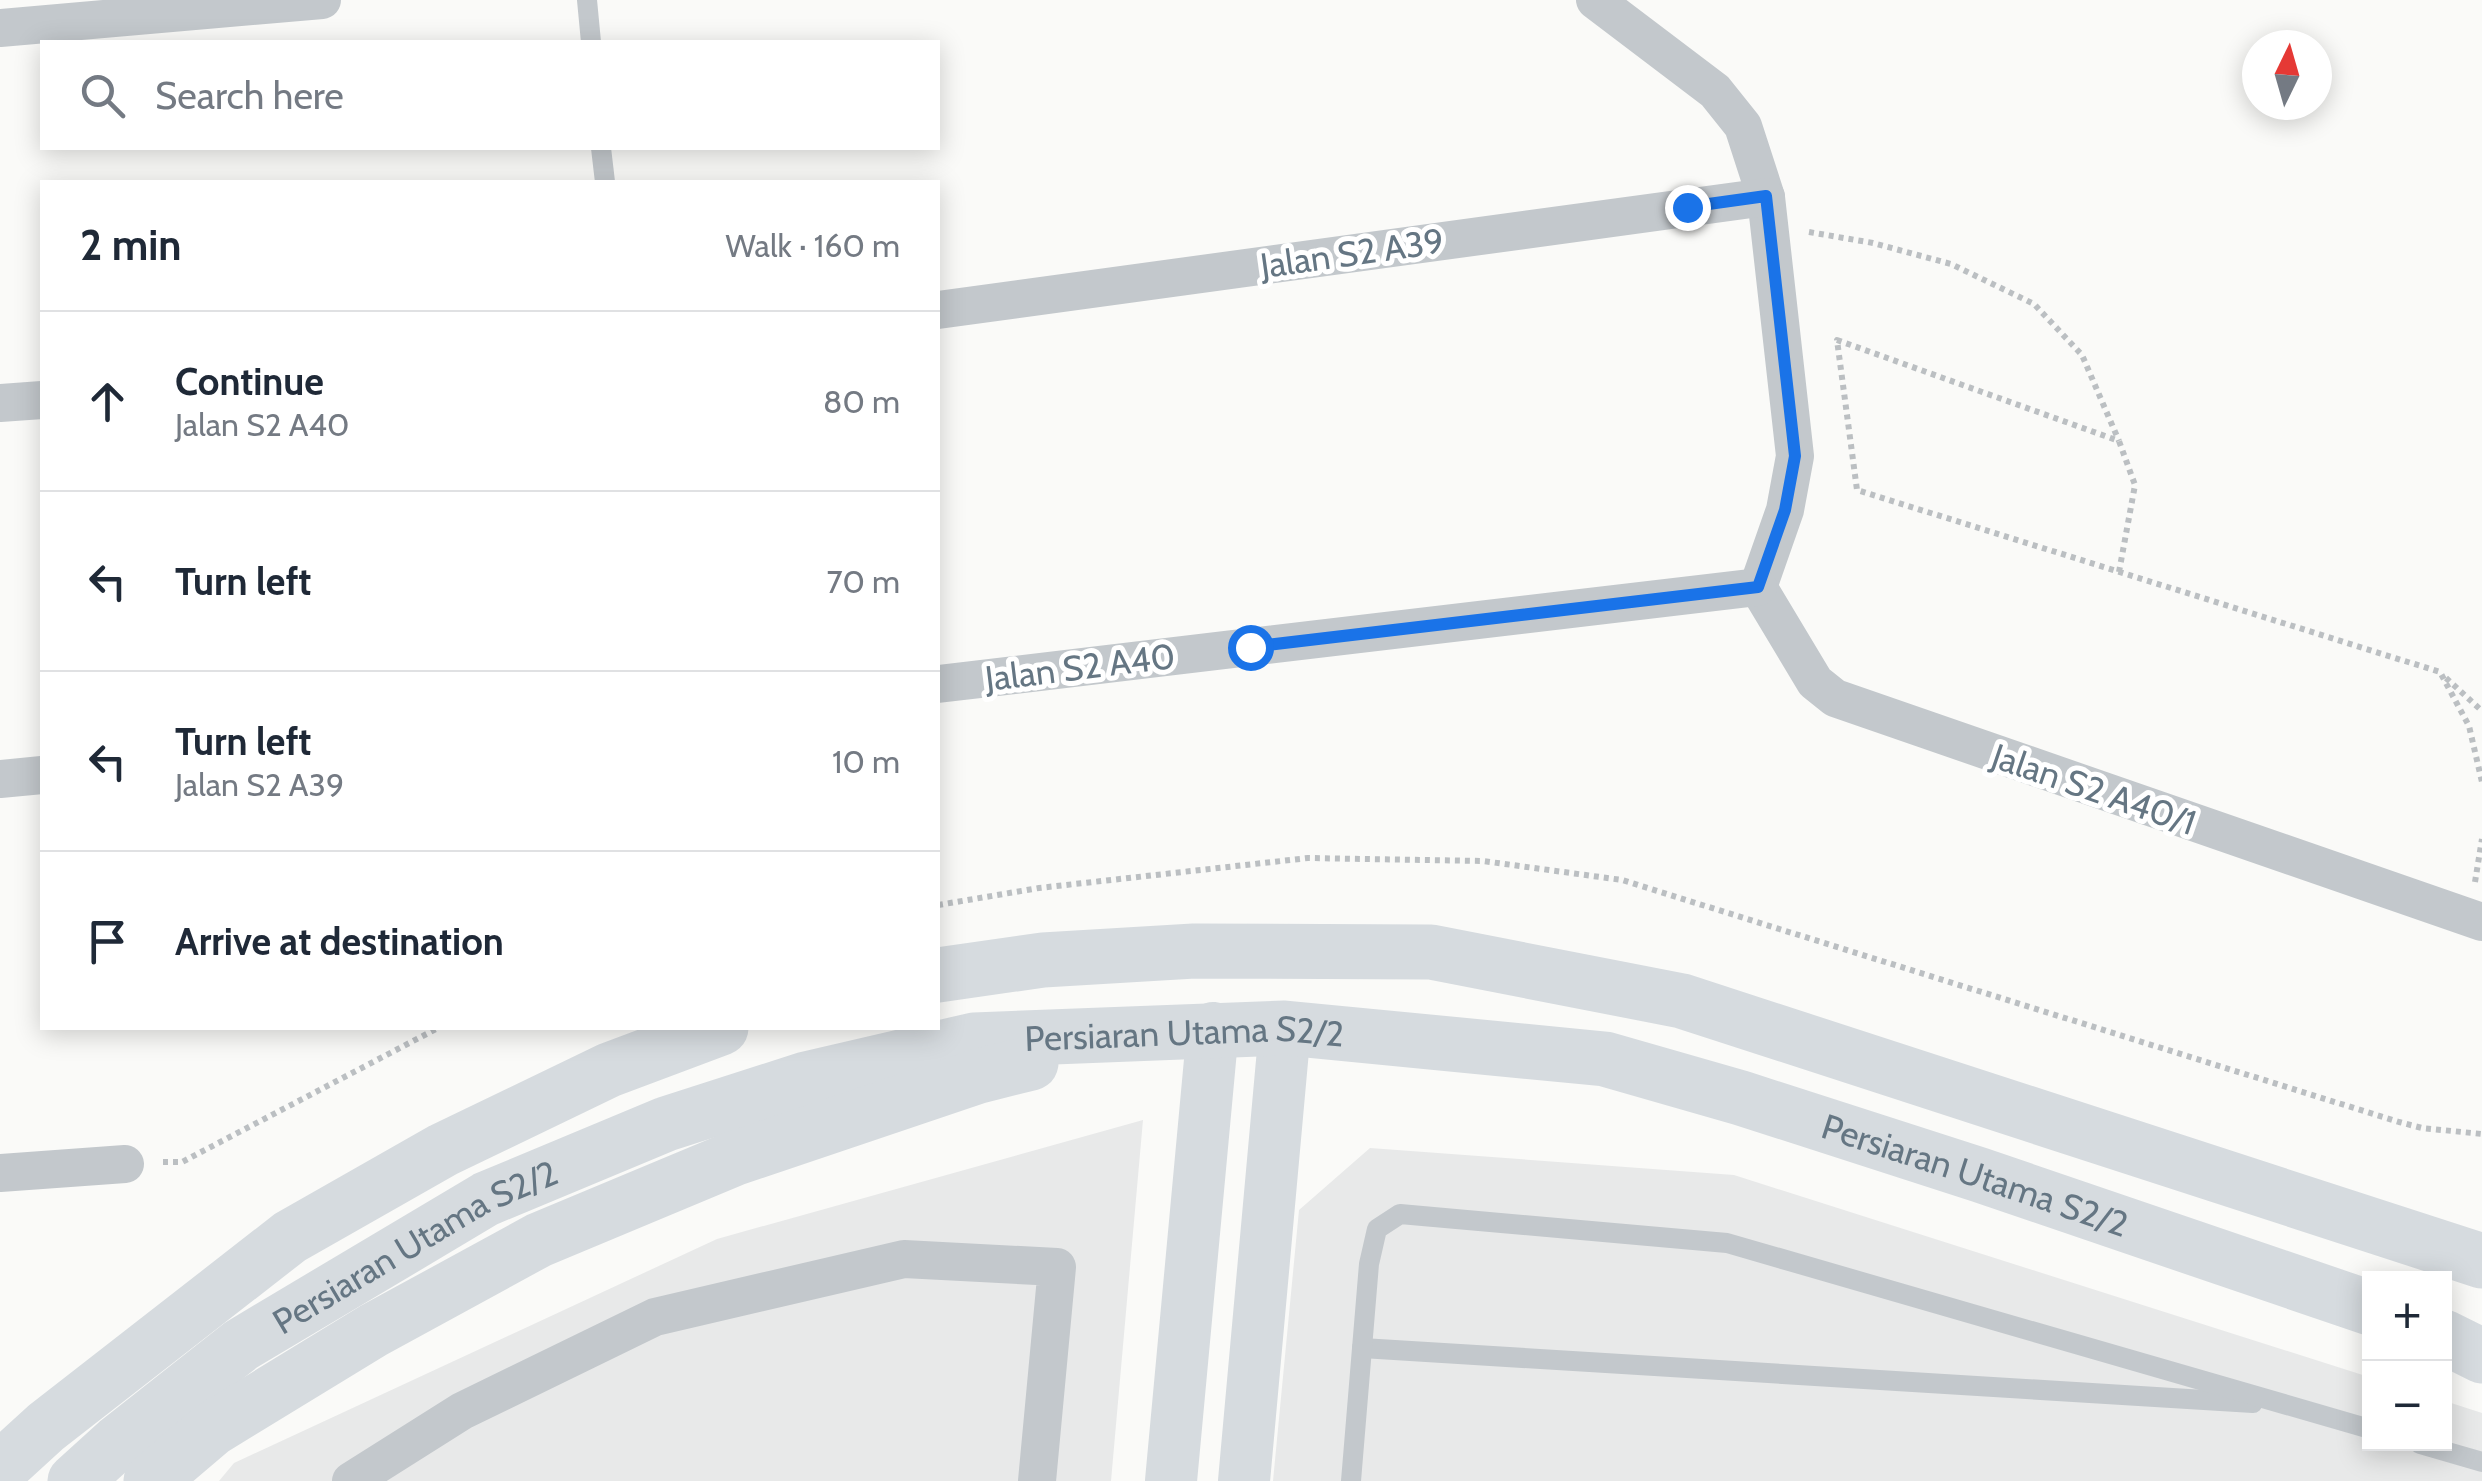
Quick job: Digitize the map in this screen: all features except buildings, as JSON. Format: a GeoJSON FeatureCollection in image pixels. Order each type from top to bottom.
{"type":"FeatureCollection","features":[{"type":"Feature","properties":{"kind":"main road"},"geometry":{"type":"LineString","coordinates":[[940,975],[1044,960],[1194,951],[1431,952],[1682,1001],[2482,1262]]}},
{"type":"Feature","properties":{"kind":"main road","name":"Persiaran Utama S2/2"},"geometry":{"type":"LineString","coordinates":[[75,1481],[241,1345],[486,1199],[630,1139],[806,1078],[974,1040],[1285,1028],[1605,1059],[1962,1169],[2362,1305]]}},
{"type":"Feature","properties":{"kind":"main road","name":"Persiaran Utama S2/2"},"geometry":{"type":"LineString","coordinates":[[0,1469],[23,1429],[290,1238],[442,1150],[608,1070],[716,1030]]}},
{"type":"Feature","properties":{"kind":"main road"},"geometry":{"type":"LineString","coordinates":[[151,1481],[212,1429],[374,1330],[538,1240],[733,1159],[979,1076],[1155,1031]]}},
{"type":"Feature","properties":{"kind":"main road"},"geometry":{"type":"LineString","coordinates":[[2422,1242],[2482,1245]]}},
{"type":"Feature","properties":{"kind":"main road"},"geometry":{"type":"LineString","coordinates":[[2452,1338],[2482,1347]]}},
{"type":"Feature","properties":{"kind":"main road"},"geometry":{"type":"LineString","coordinates":[[2452,1339],[2482,1356]]}},
{"type":"Feature","properties":{"kind":"street"},"geometry":{"type":"LineString","coordinates":[[0,28],[322,0]]}},
{"type":"Feature","properties":{"kind":"street"},"geometry":{"type":"LineString","coordinates":[[1595,0],[1714,91],[1743,126],[1767,210],[1795,456],[1785,510],[1758,587]]}},
{"type":"Feature","properties":{"kind":"street","name":"Jalan S2 A39"},"geometry":{"type":"LineString","coordinates":[[940,310],[1767,210]]}},
{"type":"Feature","properties":{"kind":"street"},"geometry":{"type":"LineString","coordinates":[[0,404],[40,400]]}},
{"type":"Feature","properties":{"kind":"street","name":"Jalan S2 A40"},"geometry":{"type":"LineString","coordinates":[[940,684],[1758,587]]}},
{"type":"Feature","properties":{"kind":"street","name":"Jalan S2 A40/1"},"geometry":{"type":"LineString","coordinates":[[1758,587],[1815,682],[1835,698],[2482,922]]}},
{"type":"Feature","properties":{"kind":"street"},"geometry":{"type":"LineString","coordinates":[[0,779],[40,775]]}},
{"type":"Feature","properties":{"kind":"street"},"geometry":{"type":"LineString","coordinates":[[1171,1481],[1213,1028]]}},
{"type":"Feature","properties":{"kind":"street"},"geometry":{"type":"LineString","coordinates":[[1244,1481],[1285,1028]]}},
{"type":"Feature","properties":{"kind":"street"},"geometry":{"type":"LineString","coordinates":[[0,1173],[126,1164]]}},
{"type":"Feature","properties":{"kind":"street"},"geometry":{"type":"LineString","coordinates":[[351,1481],[462,1411],[655,1317],[904,1259],[1057,1267],[1037,1481]]}},
{"type":"Feature","properties":{"kind":"lane"},"geometry":{"type":"LineString","coordinates":[[587,0],[591,40]]}},
{"type":"Feature","properties":{"kind":"lane"},"geometry":{"type":"LineString","coordinates":[[602,150],[605,180]]}},
{"type":"Feature","properties":{"kind":"lane"},"geometry":{"type":"LineString","coordinates":[[1352,1481],[1369,1264],[1377,1228],[1400,1214],[1727,1243],[2362,1426]]}},
{"type":"Feature","properties":{"kind":"lane"},"geometry":{"type":"LineString","coordinates":[[1362,1348],[2292,1406]]}},
{"type":"Feature","properties":{"kind":"lane"},"geometry":{"type":"LineString","coordinates":[[2444,1451],[2482,1462]]}},
{"type":"Feature","properties":{"kind":"path"},"geometry":{"type":"LineString","coordinates":[[1767,210],[1952,264],[2034,304],[2082,355],[2134,486],[2119,572]]}},
{"type":"Feature","properties":{"kind":"path"},"geometry":{"type":"LineString","coordinates":[[2119,441],[1838,340],[1857,490],[2440,672],[2482,711]]}},
{"type":"Feature","properties":{"kind":"path"},"geometry":{"type":"LineString","coordinates":[[2440,672],[2469,726],[2482,782]]}},
{"type":"Feature","properties":{"kind":"path"},"geometry":{"type":"LineString","coordinates":[[940,906],[1040,888],[1308,858],[1483,862],[1622,880],[2399,1122],[2482,1134]]}},
{"type":"Feature","properties":{"kind":"path"},"geometry":{"type":"LineString","coordinates":[[126,1164],[182,1162],[434,1030]]}},
{"type":"Feature","properties":{"kind":"shaded area"},"geometry":{"type":"Polygon","coordinates":[[[1143,1120],[1111,1481],[219,1481],[234,1463],[717,1239],[1143,1120]]]}},
{"type":"Feature","properties":{"kind":"shaded area"},"geometry":{"type":"Polygon","coordinates":[[[1370,1148],[1734,1175],[2362,1375],[2362,1451],[2452,1451],[2452,1403],[2482,1413],[2482,1481],[1273,1481],[1299,1210],[1370,1148]]]}},
{"type":"Feature","properties":{"kind":"route"},"geometry":{"type":"LineString","coordinates":[[1250,647],[1758,587],[1785,510],[1795,456],[1766,196],[1687,207]]}}]}
